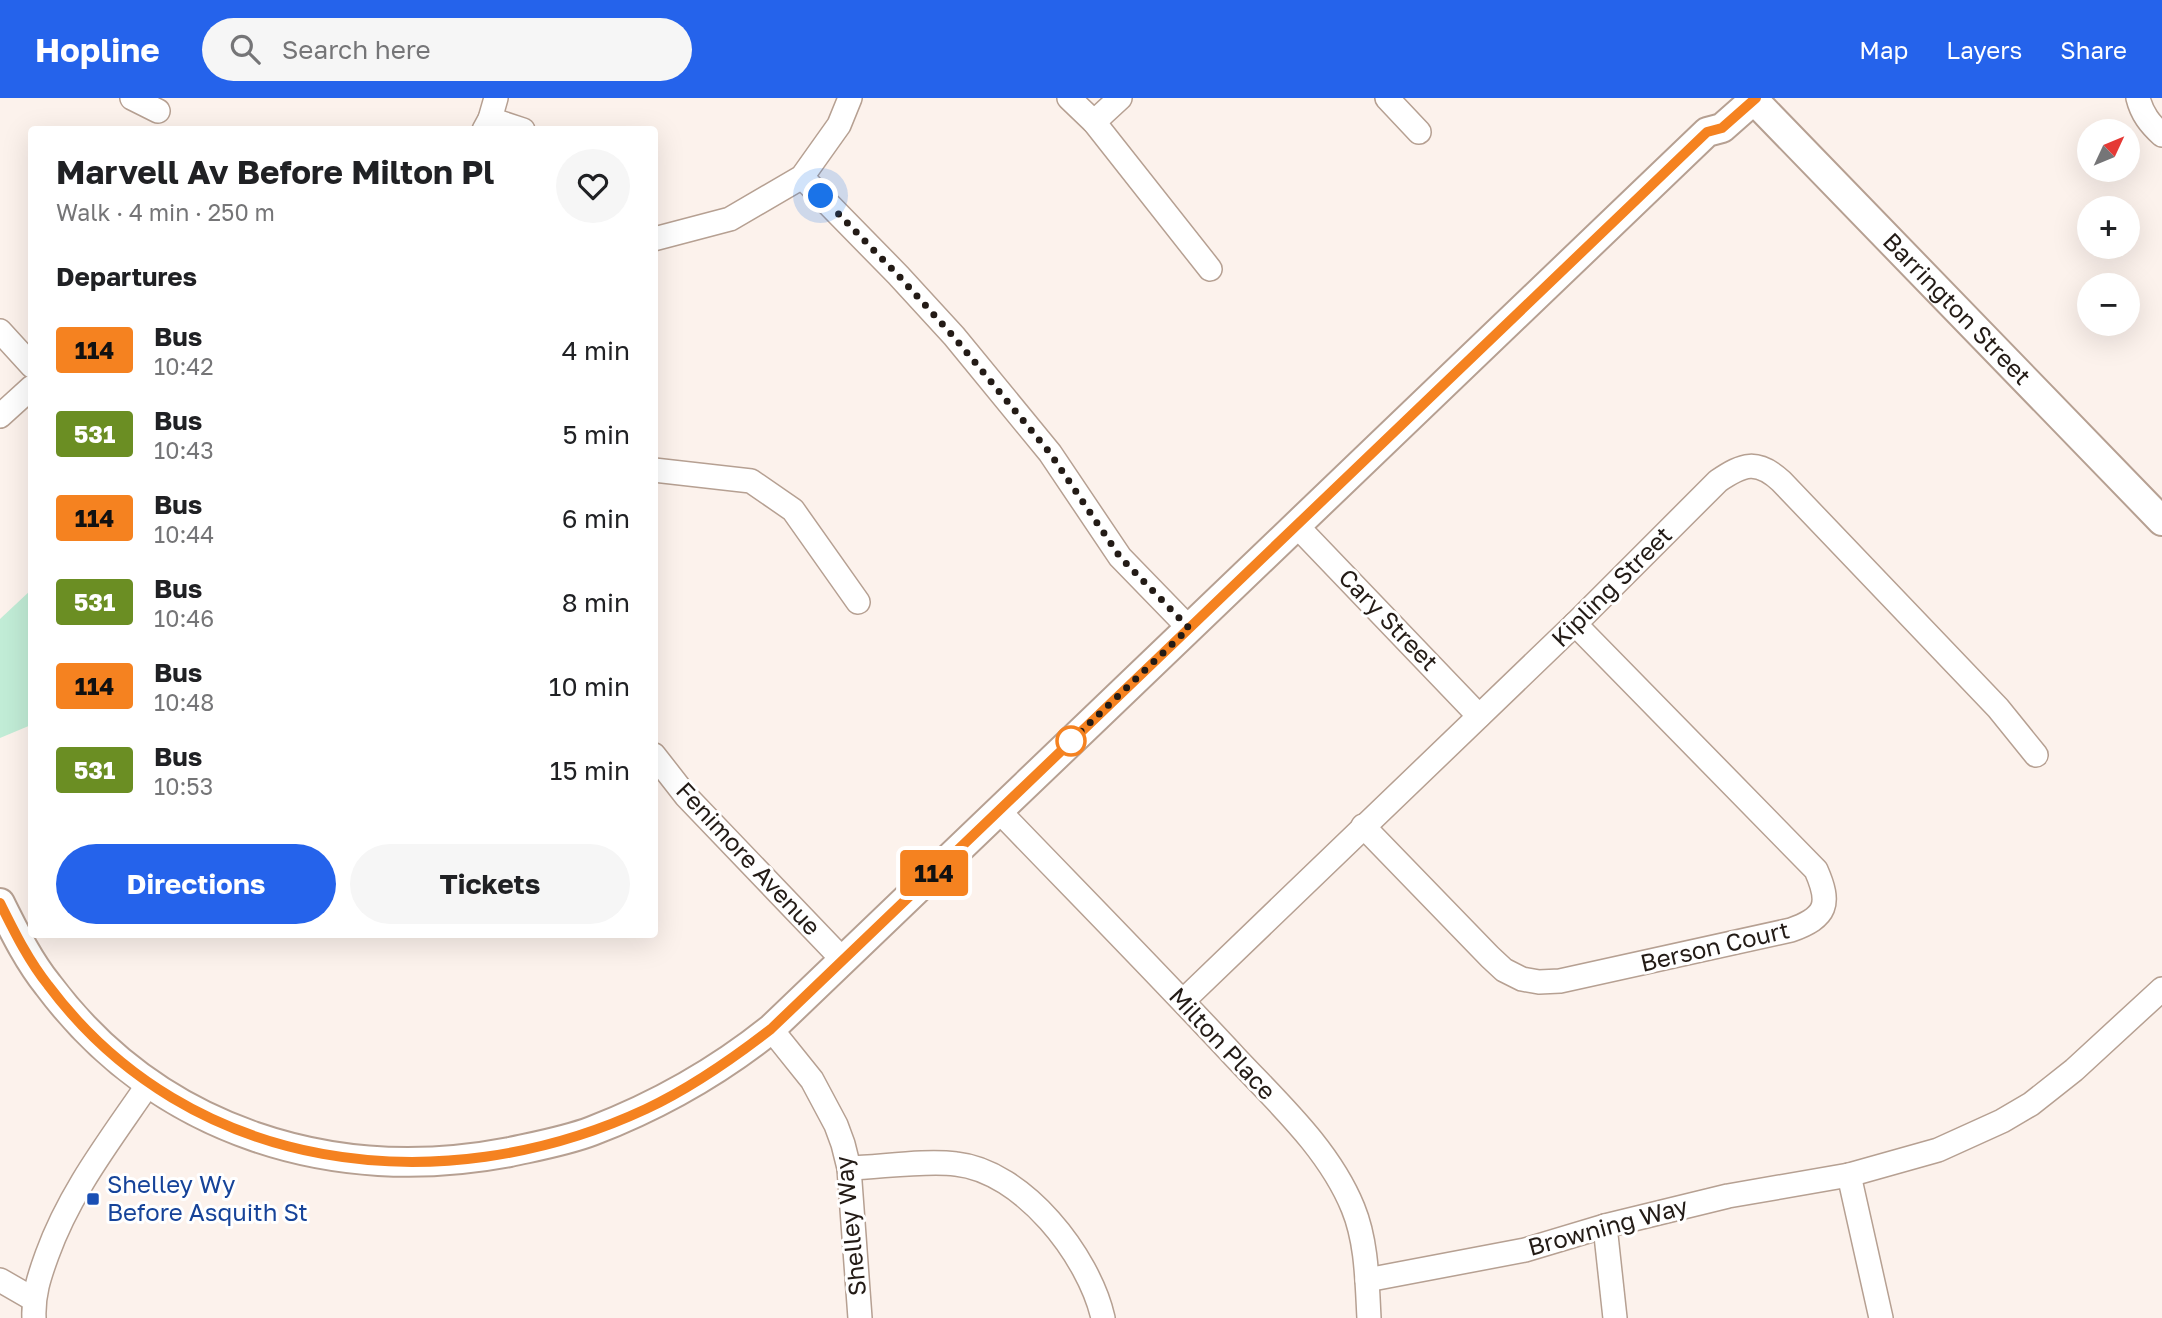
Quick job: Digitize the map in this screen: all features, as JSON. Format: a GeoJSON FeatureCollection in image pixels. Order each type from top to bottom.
{"type":"FeatureCollection","features":[{"type":"Feature","properties":{"kind":"street"},"geometry":{"type":"LineString","coordinates":[[132,98],[158,111]]}},
{"type":"Feature","properties":{"kind":"street"},"geometry":{"type":"LineString","coordinates":[[658,238],[730,219],[802,177],[839,125],[850,98]]}},
{"type":"Feature","properties":{"kind":"street"},"geometry":{"type":"LineString","coordinates":[[1069,98],[1094,122],[1210,269]]}},
{"type":"Feature","properties":{"kind":"street"},"geometry":{"type":"LineString","coordinates":[[1094,122],[1120,98]]}},
{"type":"Feature","properties":{"kind":"street"},"geometry":{"type":"LineString","coordinates":[[1387,98],[1419,132]]}},
{"type":"Feature","properties":{"kind":"street"},"geometry":{"type":"LineString","coordinates":[[0,903],[47,984],[91,1035],[149,1083],[192,1110],[253,1137],[295,1150],[346,1158],[398,1162],[436,1161],[485,1156],[538,1146],[589,1132],[646,1109],[695,1083],[734,1058],[771,1029],[1707,132],[1710,117],[1753,98]]}},
{"type":"Feature","properties":{"kind":"street","name":"Barrington Street"},"geometry":{"type":"LineString","coordinates":[[1753,98],[2162,495]]}},
{"type":"Feature","properties":{"kind":"street","name":"Barrington Street"},"geometry":{"type":"LineString","coordinates":[[1753,98],[2162,521]]}},
{"type":"Feature","properties":{"kind":"street"},"geometry":{"type":"LineString","coordinates":[[2138,98],[2148,122],[2162,135]]}},
{"type":"Feature","properties":{"kind":"street"},"geometry":{"type":"LineString","coordinates":[[490,116],[514,126]]}},
{"type":"Feature","properties":{"kind":"street"},"geometry":{"type":"LineString","coordinates":[[802,177],[898,275],[954,337],[1050,453],[1120,557],[1189,628]]}},
{"type":"Feature","properties":{"kind":"street"},"geometry":{"type":"LineString","coordinates":[[0,331],[28,362]]}},
{"type":"Feature","properties":{"kind":"street"},"geometry":{"type":"LineString","coordinates":[[0,416],[28,391]]}},
{"type":"Feature","properties":{"kind":"street","name":"Kipling Street"},"geometry":{"type":"LineString","coordinates":[[1183,1001],[1575,624],[1718,481],[1731,473],[1758,465],[1769,470],[1800,500],[1998,708],[2036,755]]}},
{"type":"Feature","properties":{"kind":"street"},"geometry":{"type":"LineString","coordinates":[[658,470],[751,481],[793,510],[858,602]]}},
{"type":"Feature","properties":{"kind":"street","name":"Cary Street"},"geometry":{"type":"LineString","coordinates":[[1296,524],[1479,716]]}},
{"type":"Feature","properties":{"kind":"street","name":"Berson Court"},"geometry":{"type":"LineString","coordinates":[[1363,826],[1490,957],[1504,970],[1522,979],[1539,982],[1597,974],[1791,930],[1816,918],[1823,908],[1825,897],[1815,870],[1575,624]]}},
{"type":"Feature","properties":{"kind":"street","name":"Fenimore Avenue"},"geometry":{"type":"LineString","coordinates":[[658,760],[686,796],[844,961]]}},
{"type":"Feature","properties":{"kind":"street","name":"Milton Place"},"geometry":{"type":"LineString","coordinates":[[999,811],[1183,1001],[1297,1124],[1323,1156],[1353,1208],[1363,1244],[1369,1318]]}},
{"type":"Feature","properties":{"kind":"street","name":"Browning Way"},"geometry":{"type":"LineString","coordinates":[[1367,1280],[1525,1250],[1605,1226],[1728,1196],[1849,1175],[1938,1150],[2002,1121],[2031,1104],[2074,1070],[2162,989]]}},
{"type":"Feature","properties":{"kind":"street","name":"Shelley Way"},"geometry":{"type":"LineString","coordinates":[[771,1029],[811,1080],[839,1135],[849,1168],[860,1318]]}},
{"type":"Feature","properties":{"kind":"street"},"geometry":{"type":"LineString","coordinates":[[0,1280],[33,1308],[58,1224],[77,1189],[149,1083]]}},
{"type":"Feature","properties":{"kind":"street"},"geometry":{"type":"LineString","coordinates":[[849,1168],[955,1163],[994,1176],[1017,1190],[1054,1226],[1089,1279],[1100,1303],[1103,1318]]}},
{"type":"Feature","properties":{"kind":"street"},"geometry":{"type":"LineString","coordinates":[[1849,1175],[1881,1318]]}},
{"type":"Feature","properties":{"kind":"street"},"geometry":{"type":"LineString","coordinates":[[1605,1226],[1615,1318]]}},
{"type":"Feature","properties":{"kind":"green space"},"geometry":{"type":"Polygon","coordinates":[[[28,593],[28,726],[0,738],[0,619],[28,593]]]}},
{"type":"Feature","properties":{"kind":"bus line","name":"114"},"geometry":{"type":"LineString","coordinates":[[0,903],[47,984],[91,1035],[149,1083],[192,1110],[253,1137],[295,1150],[346,1158],[398,1162],[436,1161],[485,1156],[538,1146],[589,1132],[646,1109],[695,1083],[734,1058],[771,1029],[1707,132],[1722,128],[1756,98]]}},
{"type":"Feature","properties":{"kind":"place","name":"Shelley Wy Before Asquith St"},"geometry":{"type":"Point","coordinates":[93,1199]}},
{"type":"Feature","properties":{"kind":"route"},"geometry":{"type":"LineString","coordinates":[[821,196],[898,275],[1017,410],[1084,502],[1109,544],[1189,628],[1071,741]]}}]}
